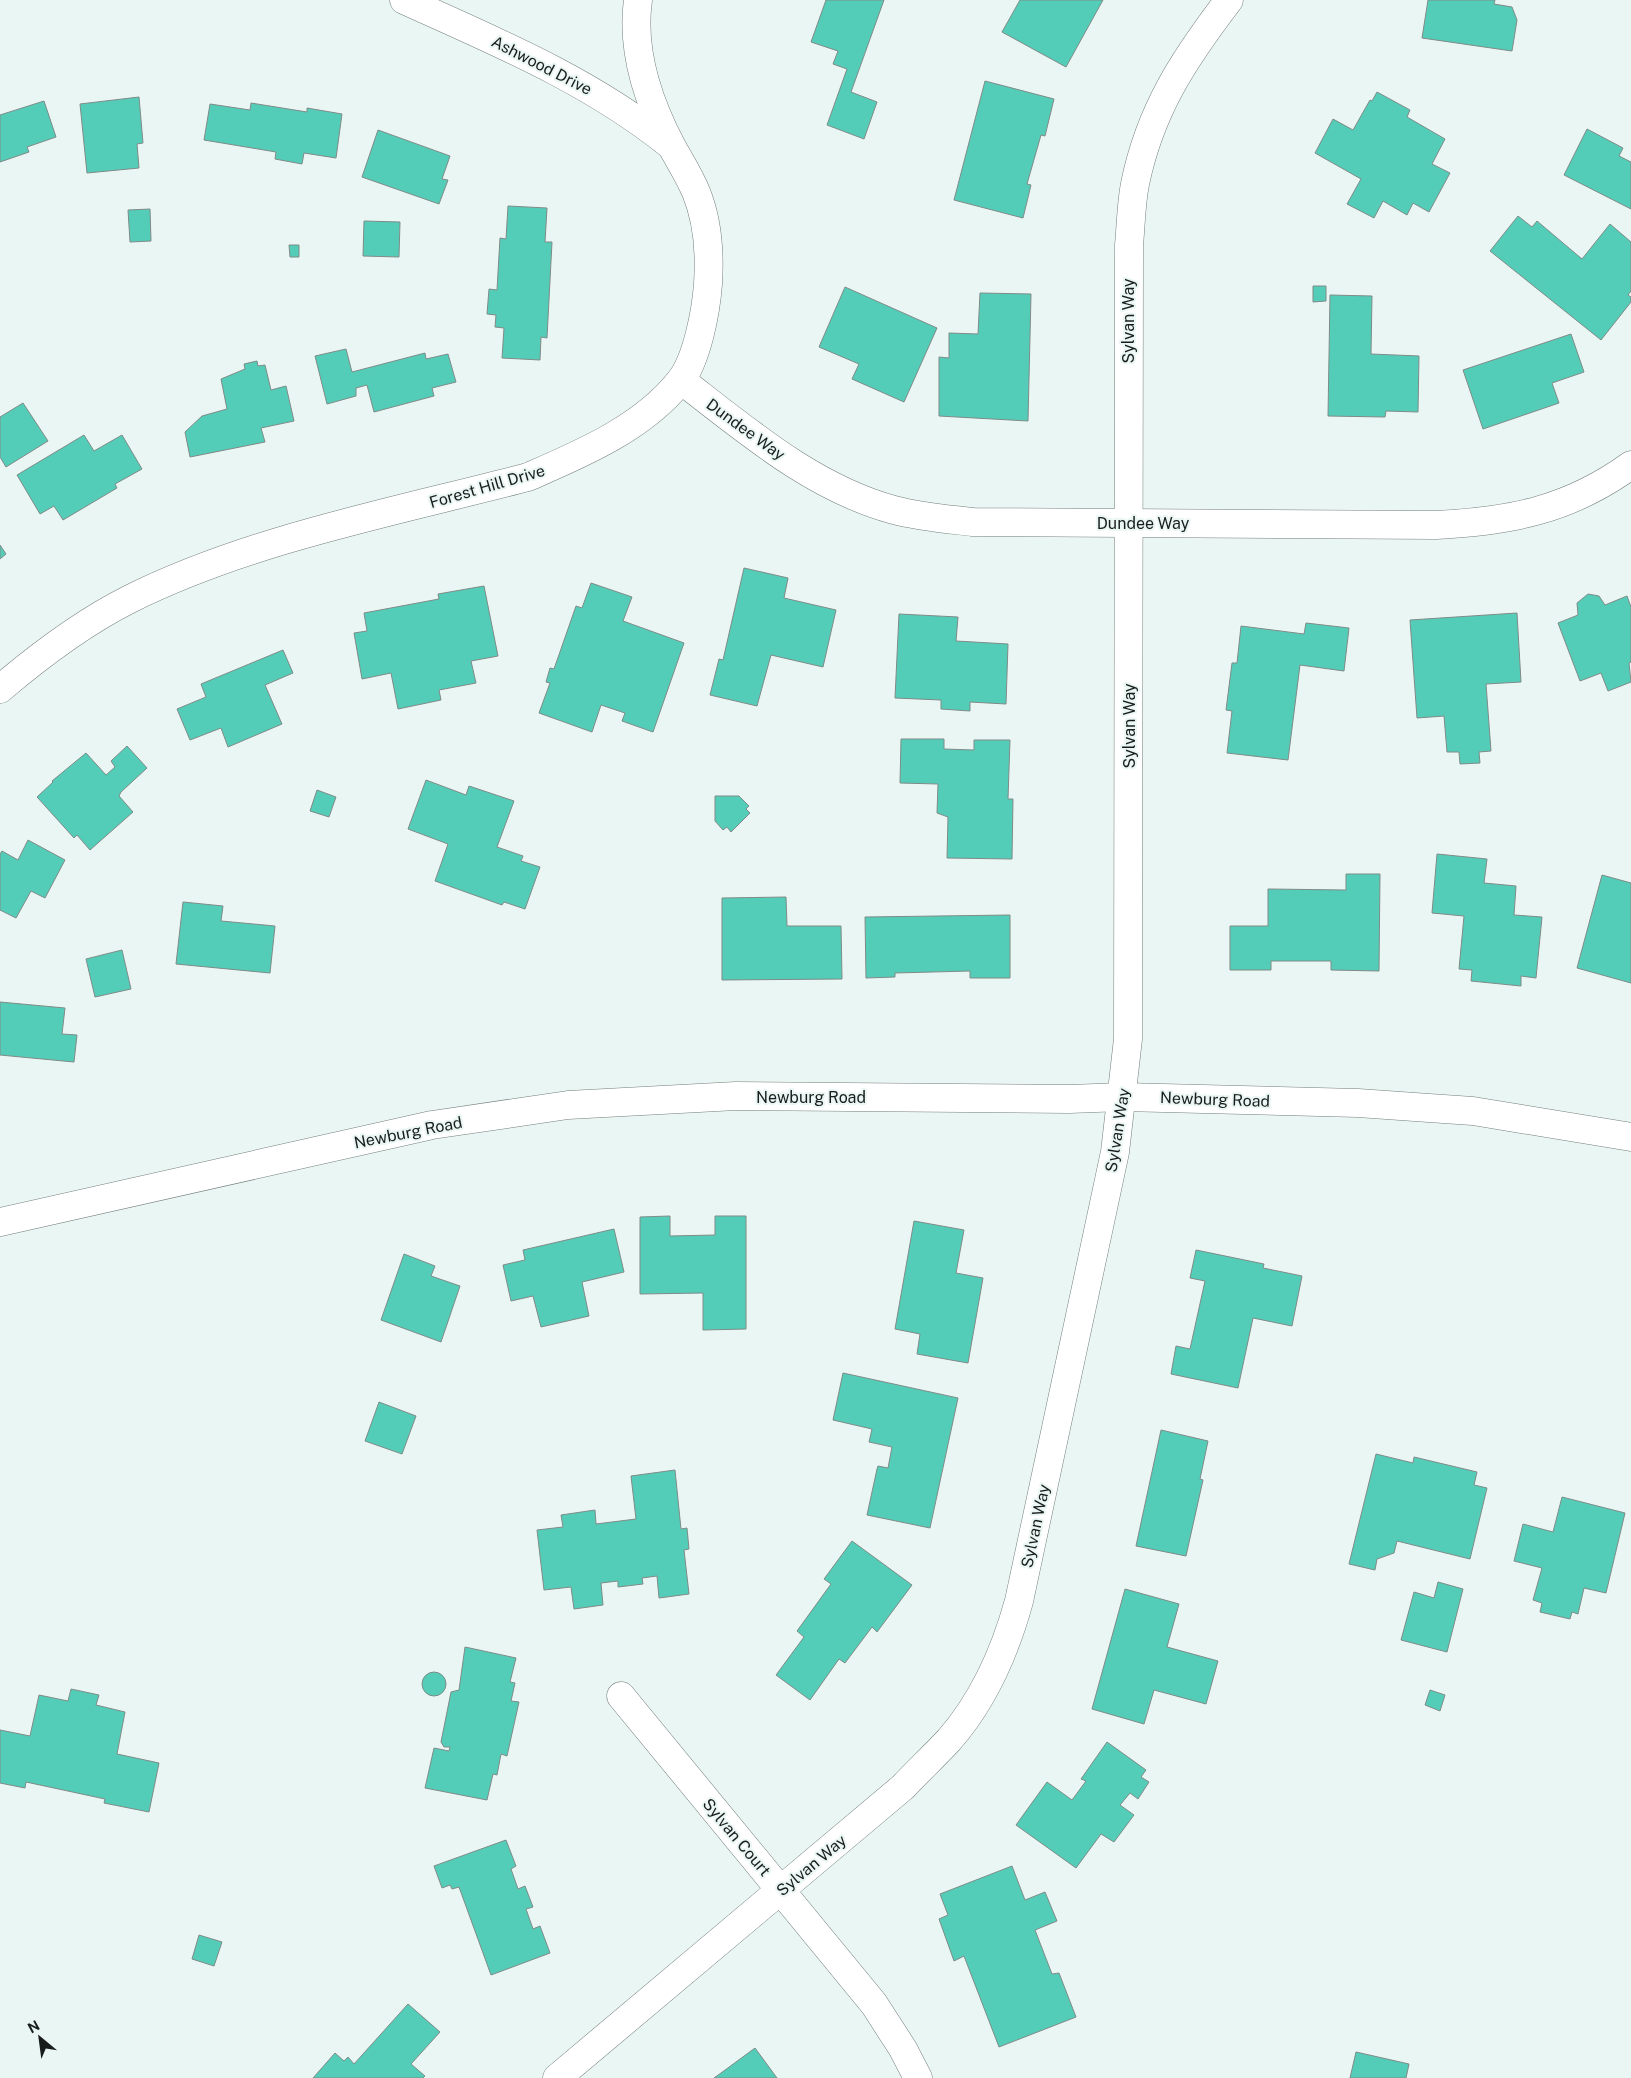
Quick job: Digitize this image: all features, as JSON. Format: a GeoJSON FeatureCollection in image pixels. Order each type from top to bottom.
{"type":"FeatureCollection","features":[{"type":"Feature","properties":{"kind":"street","name":"Ashwood Drive"},"geometry":{"type":"LineString","coordinates":[[404,0],[499,42],[575,80],[633,115],[671,146]]}},
{"type":"Feature","properties":{"kind":"street","name":"Forest Hill Drive"},"geometry":{"type":"LineString","coordinates":[[0,689],[37,657],[79,628],[139,595],[183,575],[274,543],[528,477],[567,461],[617,433],[651,409],[681,380],[694,351],[706,312],[710,258],[705,224],[696,192],[671,146],[647,88],[639,55],[635,22],[638,0]]}},
{"type":"Feature","properties":{"kind":"street","name":"Sylvan Way"},"geometry":{"type":"LineString","coordinates":[[557,2078],[903,1787],[949,1740],[970,1713],[991,1678],[1008,1640],[1019,1601],[1113,1162],[1123,1097],[1128,1039],[1129,245],[1134,186],[1150,132],[1171,84],[1191,49],[1229,0]]}},
{"type":"Feature","properties":{"kind":"street","name":"Dundee Way"},"geometry":{"type":"LineString","coordinates":[[681,380],[761,442],[831,486],[893,510],[973,522],[1436,525],[1486,522],[1538,512],[1577,498],[1612,479],[1631,465]]}},
{"type":"Feature","properties":{"kind":"street","name":"Newburg Road"},"geometry":{"type":"LineString","coordinates":[[0,1222],[432,1125],[568,1105],[736,1096],[1059,1099],[1123,1097],[1358,1103],[1454,1110],[1631,1137]]}},
{"type":"Feature","properties":{"kind":"street","name":"Sylvan Court"},"geometry":{"type":"LineString","coordinates":[[621,1696],[874,2004],[903,2049],[918,2078]]}},
{"type":"Feature","properties":{"kind":"building"},"geometry":{"type":"Polygon","coordinates":[[[826,0],[884,0],[851,92],[877,102],[864,139],[827,125],[847,69],[833,64],[838,51],[811,42],[826,0]]]}},
{"type":"Feature","properties":{"kind":"building"},"geometry":{"type":"Polygon","coordinates":[[[1020,0],[1103,0],[1066,67],[1002,32],[1020,0]]]}},
{"type":"Feature","properties":{"kind":"building"},"geometry":{"type":"Polygon","coordinates":[[[1428,0],[1495,0],[1494,4],[1512,7],[1517,20],[1512,51],[1422,38],[1428,0]]]}},
{"type":"Feature","properties":{"kind":"building"},"geometry":{"type":"Polygon","coordinates":[[[985,81],[1054,99],[1045,136],[1041,135],[1027,184],[1031,185],[1023,218],[954,200],[985,81]]]}},
{"type":"Feature","properties":{"kind":"building"},"geometry":{"type":"Polygon","coordinates":[[[1377,92],[1410,110],[1407,117],[1445,139],[1432,164],[1450,173],[1429,212],[1413,203],[1407,215],[1383,201],[1374,218],[1347,204],[1361,179],[1315,153],[1333,119],[1353,130],[1370,100],[1372,101],[1377,92]]]}},
{"type":"Feature","properties":{"kind":"building"},"geometry":{"type":"Polygon","coordinates":[[[139,97],[143,143],[137,144],[139,168],[87,173],[80,104],[139,97]]]}},
{"type":"Feature","properties":{"kind":"building"},"geometry":{"type":"Polygon","coordinates":[[[44,101],[56,137],[27,147],[29,152],[0,162],[0,115],[44,101]]]}},
{"type":"Feature","properties":{"kind":"building"},"geometry":{"type":"Polygon","coordinates":[[[251,103],[307,112],[307,108],[342,114],[336,158],[304,153],[302,164],[275,159],[276,152],[204,140],[210,104],[250,110],[251,103]]]}},
{"type":"Feature","properties":{"kind":"building"},"geometry":{"type":"Polygon","coordinates":[[[1587,129],[1623,148],[1619,156],[1631,162],[1631,209],[1564,175],[1587,129]]]}},
{"type":"Feature","properties":{"kind":"building"},"geometry":{"type":"Polygon","coordinates":[[[378,130],[450,156],[442,179],[448,180],[439,204],[362,177],[378,130]]]}},
{"type":"Feature","properties":{"kind":"building"},"geometry":{"type":"Polygon","coordinates":[[[508,206],[547,208],[545,242],[552,242],[547,338],[541,337],[540,360],[502,358],[504,328],[495,327],[496,315],[487,314],[489,289],[497,290],[500,238],[506,239],[508,206]]]}},
{"type":"Feature","properties":{"kind":"building"},"geometry":{"type":"Polygon","coordinates":[[[150,209],[151,241],[130,242],[128,210],[150,209]]]}},
{"type":"Feature","properties":{"kind":"building"},"geometry":{"type":"Polygon","coordinates":[[[1518,216],[1532,227],[1537,221],[1582,259],[1610,224],[1631,242],[1631,291],[1628,295],[1631,297],[1631,302],[1601,340],[1490,251],[1518,216]]]}},
{"type":"Feature","properties":{"kind":"building"},"geometry":{"type":"Polygon","coordinates":[[[364,221],[400,222],[399,257],[363,256],[364,221]]]}},
{"type":"Feature","properties":{"kind":"building"},"geometry":{"type":"Polygon","coordinates":[[[289,245],[299,245],[299,257],[290,257],[289,245]]]}},
{"type":"Feature","properties":{"kind":"building"},"geometry":{"type":"Polygon","coordinates":[[[1313,286],[1326,286],[1326,301],[1313,302],[1313,286]]]}},
{"type":"Feature","properties":{"kind":"building"},"geometry":{"type":"Polygon","coordinates":[[[845,287],[937,328],[904,402],[852,379],[859,364],[819,347],[845,287]]]}},
{"type":"Feature","properties":{"kind":"building"},"geometry":{"type":"Polygon","coordinates":[[[980,293],[1031,294],[1028,421],[939,416],[939,357],[949,358],[949,333],[978,334],[980,293]]]}},
{"type":"Feature","properties":{"kind":"building"},"geometry":{"type":"Polygon","coordinates":[[[1330,295],[1372,296],[1371,354],[1419,356],[1418,412],[1386,411],[1385,417],[1328,416],[1330,295]]]}},
{"type":"Feature","properties":{"kind":"building"},"geometry":{"type":"Polygon","coordinates":[[[1571,334],[1584,372],[1552,383],[1559,403],[1483,429],[1463,370],[1571,334]]]}},
{"type":"Feature","properties":{"kind":"building"},"geometry":{"type":"Polygon","coordinates":[[[346,349],[352,372],[425,353],[426,359],[448,354],[456,382],[432,388],[434,396],[374,412],[367,385],[356,388],[356,396],[327,404],[315,356],[346,349]]]}},
{"type":"Feature","properties":{"kind":"building"},"geometry":{"type":"Polygon","coordinates":[[[257,361],[258,366],[265,365],[271,390],[286,386],[294,421],[261,428],[265,442],[190,457],[185,432],[202,416],[227,409],[221,379],[245,369],[244,364],[257,361]]]}},
{"type":"Feature","properties":{"kind":"building"},"geometry":{"type":"Polygon","coordinates":[[[23,403],[48,441],[6,467],[0,457],[0,417],[23,403]]]}},
{"type":"Feature","properties":{"kind":"building"},"geometry":{"type":"Polygon","coordinates":[[[84,435],[94,451],[122,435],[142,469],[115,484],[117,488],[63,520],[54,506],[40,514],[17,475],[84,435]]]}},
{"type":"Feature","properties":{"kind":"building"},"geometry":{"type":"Polygon","coordinates":[[[0,545],[6,554],[0,559],[0,545]]]}},
{"type":"Feature","properties":{"kind":"building"},"geometry":{"type":"Polygon","coordinates":[[[744,568],[788,578],[784,598],[836,610],[823,667],[771,655],[757,706],[710,695],[719,659],[723,660],[744,568]]]}},
{"type":"Feature","properties":{"kind":"building"},"geometry":{"type":"Polygon","coordinates":[[[591,583],[632,597],[623,621],[684,643],[653,732],[622,721],[625,713],[601,705],[592,732],[539,713],[550,683],[546,682],[550,668],[554,669],[576,606],[582,608],[591,583]]]}},
{"type":"Feature","properties":{"kind":"building"},"geometry":{"type":"Polygon","coordinates":[[[484,586],[498,656],[471,661],[476,683],[439,690],[441,700],[398,709],[391,673],[362,679],[354,633],[367,631],[364,613],[439,599],[438,594],[484,586]]]}},
{"type":"Feature","properties":{"kind":"building"},"geometry":{"type":"Polygon","coordinates":[[[1588,594],[1599,596],[1605,605],[1627,596],[1631,607],[1631,662],[1629,663],[1631,682],[1608,691],[1601,673],[1580,681],[1558,623],[1578,615],[1577,603],[1588,594]]]}},
{"type":"Feature","properties":{"kind":"building"},"geometry":{"type":"Polygon","coordinates":[[[1517,613],[1521,682],[1486,684],[1491,751],[1479,752],[1480,763],[1460,764],[1459,752],[1447,752],[1444,716],[1417,718],[1410,620],[1517,613]]]}},
{"type":"Feature","properties":{"kind":"building"},"geometry":{"type":"Polygon","coordinates":[[[899,614],[958,617],[956,641],[1008,644],[1006,704],[970,702],[970,711],[941,709],[941,700],[895,698],[899,614]]]}},
{"type":"Feature","properties":{"kind":"building"},"geometry":{"type":"Polygon","coordinates":[[[1306,623],[1349,628],[1344,671],[1300,665],[1288,760],[1227,753],[1232,711],[1226,710],[1232,663],[1237,663],[1241,626],[1304,634],[1306,623]]]}},
{"type":"Feature","properties":{"kind":"building"},"geometry":{"type":"Polygon","coordinates":[[[283,650],[293,673],[265,685],[282,724],[228,747],[221,728],[190,740],[177,709],[206,697],[201,684],[283,650]]]}},
{"type":"Feature","properties":{"kind":"building"},"geometry":{"type":"Polygon","coordinates":[[[901,739],[944,739],[944,749],[974,750],[974,740],[1010,740],[1008,799],[1013,799],[1012,859],[947,858],[948,817],[937,813],[938,784],[900,783],[901,739]]]}},
{"type":"Feature","properties":{"kind":"building"},"geometry":{"type":"Polygon","coordinates":[[[127,746],[147,768],[119,796],[133,812],[90,850],[77,835],[74,838],[37,797],[52,781],[86,753],[106,775],[115,767],[111,761],[127,746]]]}},
{"type":"Feature","properties":{"kind":"building"},"geometry":{"type":"Polygon","coordinates":[[[426,780],[466,795],[469,786],[514,801],[497,847],[523,856],[521,861],[540,867],[525,909],[504,902],[502,905],[435,881],[448,844],[408,829],[426,780]]]}},
{"type":"Feature","properties":{"kind":"building"},"geometry":{"type":"Polygon","coordinates":[[[317,790],[336,797],[329,817],[310,811],[317,790]]]}},
{"type":"Feature","properties":{"kind":"building"},"geometry":{"type":"Polygon","coordinates":[[[715,796],[739,796],[749,806],[746,809],[750,813],[731,832],[727,827],[723,830],[715,821],[715,796]]]}},
{"type":"Feature","properties":{"kind":"building"},"geometry":{"type":"Polygon","coordinates":[[[28,840],[65,860],[45,898],[31,891],[16,918],[0,910],[0,854],[2,851],[18,860],[28,840]]]}},
{"type":"Feature","properties":{"kind":"building"},"geometry":{"type":"Polygon","coordinates":[[[1437,854],[1487,859],[1484,883],[1516,886],[1514,915],[1542,917],[1536,978],[1521,976],[1521,986],[1471,981],[1472,970],[1459,969],[1464,916],[1432,913],[1437,854]]]}},
{"type":"Feature","properties":{"kind":"building"},"geometry":{"type":"Polygon","coordinates":[[[1346,874],[1380,874],[1379,971],[1331,970],[1331,961],[1271,961],[1271,970],[1230,970],[1230,926],[1268,926],[1268,889],[1346,890],[1346,874]]]}},
{"type":"Feature","properties":{"kind":"building"},"geometry":{"type":"Polygon","coordinates":[[[1602,875],[1631,883],[1631,983],[1577,968],[1602,875]]]}},
{"type":"Feature","properties":{"kind":"building"},"geometry":{"type":"Polygon","coordinates":[[[786,897],[787,926],[841,926],[842,979],[722,980],[722,898],[786,897]]]}},
{"type":"Feature","properties":{"kind":"building"},"geometry":{"type":"Polygon","coordinates":[[[183,902],[223,906],[221,921],[275,926],[270,973],[176,964],[183,902]]]}},
{"type":"Feature","properties":{"kind":"building"},"geometry":{"type":"Polygon","coordinates":[[[1010,915],[1010,978],[970,978],[970,971],[895,973],[895,977],[866,978],[865,917],[1010,915]]]}},
{"type":"Feature","properties":{"kind":"building"},"geometry":{"type":"Polygon","coordinates":[[[122,950],[131,989],[95,997],[86,959],[122,950]]]}},
{"type":"Feature","properties":{"kind":"building"},"geometry":{"type":"Polygon","coordinates":[[[0,1002],[65,1008],[62,1034],[77,1035],[74,1062],[0,1055],[0,1002]]]}},
{"type":"Feature","properties":{"kind":"building"},"geometry":{"type":"Polygon","coordinates":[[[670,1216],[670,1236],[715,1235],[715,1216],[746,1216],[746,1329],[703,1330],[703,1293],[640,1294],[640,1217],[670,1216]]]}},
{"type":"Feature","properties":{"kind":"building"},"geometry":{"type":"Polygon","coordinates":[[[914,1221],[964,1230],[956,1273],[983,1278],[968,1363],[917,1354],[920,1334],[895,1329],[914,1221]]]}},
{"type":"Feature","properties":{"kind":"building"},"geometry":{"type":"Polygon","coordinates":[[[614,1229],[624,1272],[582,1282],[589,1316],[541,1327],[533,1296],[511,1301],[503,1265],[525,1260],[523,1250],[614,1229]]]}},
{"type":"Feature","properties":{"kind":"building"},"geometry":{"type":"Polygon","coordinates":[[[1196,1250],[1264,1264],[1263,1268],[1302,1276],[1292,1326],[1253,1318],[1238,1388],[1171,1374],[1176,1346],[1190,1349],[1205,1281],[1190,1278],[1196,1250]]]}},
{"type":"Feature","properties":{"kind":"building"},"geometry":{"type":"Polygon","coordinates":[[[404,1254],[435,1266],[431,1276],[460,1286],[441,1342],[381,1320],[404,1254]]]}},
{"type":"Feature","properties":{"kind":"building"},"geometry":{"type":"Polygon","coordinates":[[[843,1373],[958,1398],[930,1528],[867,1515],[878,1466],[888,1468],[892,1447],[869,1442],[872,1429],[833,1420],[843,1373]]]}},
{"type":"Feature","properties":{"kind":"building"},"geometry":{"type":"Polygon","coordinates":[[[379,1402],[416,1416],[402,1454],[365,1441],[379,1402]]]}},
{"type":"Feature","properties":{"kind":"building"},"geometry":{"type":"Polygon","coordinates":[[[1161,1430],[1208,1441],[1200,1479],[1203,1480],[1186,1556],[1136,1546],[1161,1430]]]}},
{"type":"Feature","properties":{"kind":"building"},"geometry":{"type":"Polygon","coordinates":[[[1376,1454],[1413,1463],[1414,1457],[1477,1472],[1474,1485],[1487,1488],[1470,1559],[1397,1541],[1394,1553],[1377,1559],[1375,1570],[1349,1564],[1376,1454]]]}},
{"type":"Feature","properties":{"kind":"building"},"geometry":{"type":"Polygon","coordinates":[[[675,1470],[681,1529],[687,1528],[689,1549],[684,1550],[689,1594],[659,1598],[657,1576],[642,1578],[643,1584],[618,1587],[618,1581],[601,1583],[603,1605],[574,1609],[571,1587],[544,1590],[537,1530],[563,1527],[561,1515],[595,1510],[596,1524],[636,1519],[631,1476],[675,1470]]]}},
{"type":"Feature","properties":{"kind":"building"},"geometry":{"type":"Polygon","coordinates":[[[1562,1497],[1625,1513],[1606,1593],[1584,1588],[1578,1614],[1572,1612],[1570,1619],[1540,1612],[1542,1603],[1533,1600],[1542,1568],[1514,1561],[1523,1524],[1553,1532],[1562,1497]]]}},
{"type":"Feature","properties":{"kind":"building"},"geometry":{"type":"Polygon","coordinates":[[[852,1541],[912,1585],[877,1632],[872,1627],[845,1663],[839,1659],[810,1700],[776,1675],[804,1637],[797,1631],[831,1584],[824,1579],[852,1541]]]}},
{"type":"Feature","properties":{"kind":"building"},"geometry":{"type":"Polygon","coordinates":[[[1438,1582],[1463,1589],[1447,1652],[1401,1640],[1414,1592],[1434,1598],[1438,1582]]]}},
{"type":"Feature","properties":{"kind":"building"},"geometry":{"type":"Polygon","coordinates":[[[1125,1589],[1179,1604],[1167,1647],[1218,1661],[1206,1704],[1154,1690],[1144,1724],[1092,1709],[1125,1589]]]}},
{"type":"Feature","properties":{"kind":"building"},"geometry":{"type":"Polygon","coordinates":[[[465,1647],[516,1658],[510,1682],[515,1683],[511,1701],[519,1702],[507,1756],[501,1754],[497,1775],[493,1774],[487,1800],[425,1788],[434,1748],[449,1751],[450,1747],[444,1747],[441,1742],[451,1692],[459,1690],[465,1647]]]}},
{"type":"Feature","properties":{"kind":"building"},"geometry":{"type":"Polygon","coordinates":[[[434,1672],[443,1675],[446,1684],[443,1693],[434,1696],[425,1693],[422,1684],[425,1675],[434,1672]]]}},
{"type":"Feature","properties":{"kind":"building"},"geometry":{"type":"Polygon","coordinates":[[[71,1689],[99,1695],[96,1705],[125,1712],[117,1754],[159,1763],[149,1812],[104,1803],[105,1799],[26,1782],[25,1788],[0,1783],[0,1730],[30,1736],[39,1695],[68,1701],[71,1689]]]}},
{"type":"Feature","properties":{"kind":"building"},"geometry":{"type":"Polygon","coordinates":[[[1430,1690],[1445,1695],[1440,1711],[1425,1705],[1430,1690]]]}},
{"type":"Feature","properties":{"kind":"building"},"geometry":{"type":"Polygon","coordinates":[[[1107,1742],[1146,1770],[1141,1777],[1149,1782],[1138,1799],[1130,1793],[1120,1805],[1134,1815],[1114,1842],[1101,1834],[1076,1868],[1016,1825],[1047,1782],[1072,1800],[1086,1781],[1081,1779],[1107,1742]]]}},
{"type":"Feature","properties":{"kind":"building"},"geometry":{"type":"Polygon","coordinates":[[[506,1840],[516,1866],[511,1869],[518,1889],[525,1886],[533,1907],[526,1909],[533,1929],[540,1926],[550,1953],[491,1975],[459,1887],[452,1889],[450,1885],[442,1888],[434,1866],[506,1840]]]}},
{"type":"Feature","properties":{"kind":"building"},"geometry":{"type":"Polygon","coordinates":[[[1012,1866],[1025,1900],[1045,1892],[1057,1921],[1035,1930],[1052,1974],[1059,1973],[1076,2017],[999,2047],[964,1956],[954,1961],[939,1919],[948,1915],[940,1894],[1012,1866]]]}},
{"type":"Feature","properties":{"kind":"building"},"geometry":{"type":"Polygon","coordinates":[[[199,1935],[222,1942],[214,1966],[192,1959],[199,1935]]]}},
{"type":"Feature","properties":{"kind":"building"},"geometry":{"type":"Polygon","coordinates":[[[408,2004],[440,2032],[411,2064],[425,2076],[423,2078],[313,2078],[335,2053],[344,2061],[348,2057],[354,2064],[408,2004]]]}},
{"type":"Feature","properties":{"kind":"building"},"geometry":{"type":"Polygon","coordinates":[[[755,2048],[777,2078],[714,2078],[721,2073],[755,2048]]]}},
{"type":"Feature","properties":{"kind":"building"},"geometry":{"type":"Polygon","coordinates":[[[1356,2052],[1409,2064],[1406,2078],[1350,2078],[1356,2052]]]}}]}
